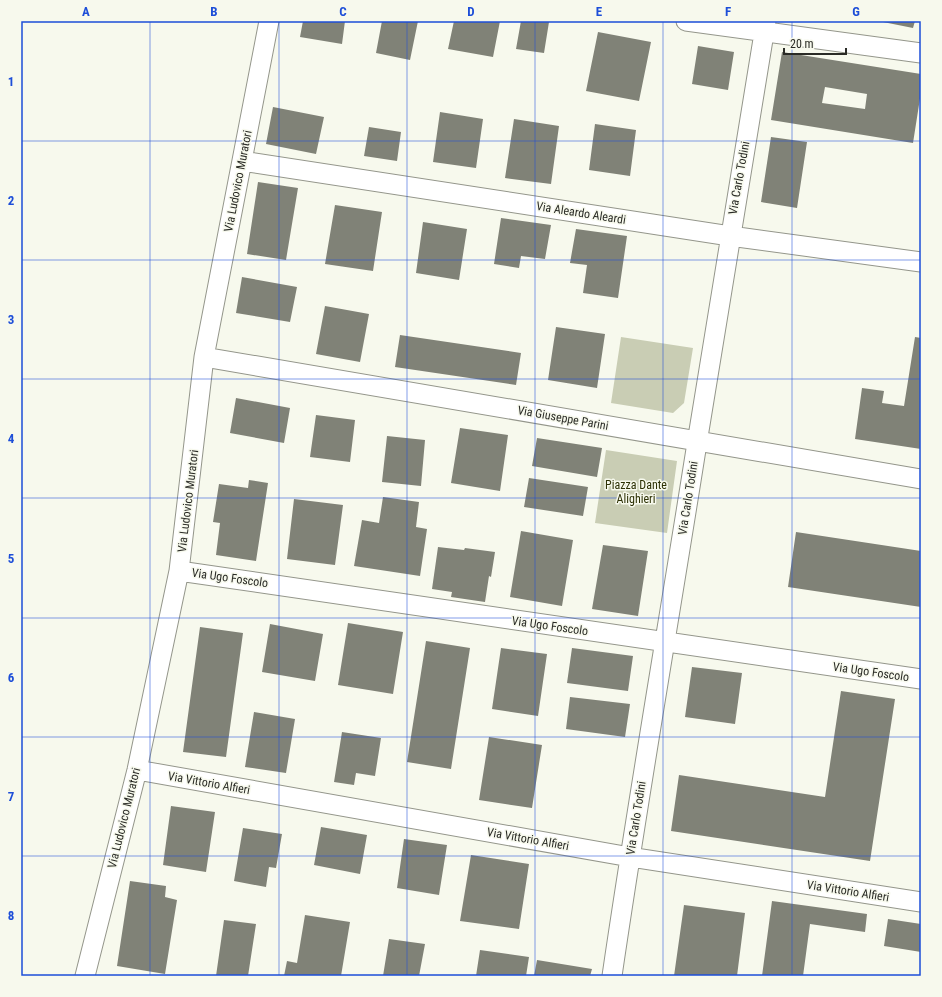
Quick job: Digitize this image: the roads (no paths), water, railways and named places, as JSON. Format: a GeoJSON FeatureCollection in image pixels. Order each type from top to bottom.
{"type":"FeatureCollection","features":[{"type":"Feature","properties":{"kind":"street","name":"Via Ludovico Muratori"},"geometry":{"type":"LineString","coordinates":[[88,975],[137,770],[180,571],[204,357],[269,21]]}},
{"type":"Feature","properties":{"kind":"street"},"geometry":{"type":"LineString","coordinates":[[686,21],[765,27],[921,53]]}},
{"type":"Feature","properties":{"kind":"street","name":"Via Carlo Todini"},"geometry":{"type":"LineString","coordinates":[[612,976],[730,236],[765,27]]}},
{"type":"Feature","properties":{"kind":"street","name":"Via Aleardo Aleardi"},"geometry":{"type":"LineString","coordinates":[[242,161],[730,236],[921,262]]}},
{"type":"Feature","properties":{"kind":"street","name":"Via Giuseppe Parini"},"geometry":{"type":"LineString","coordinates":[[204,357],[921,479]]}},
{"type":"Feature","properties":{"kind":"street","name":"Via Ugo Foscolo"},"geometry":{"type":"LineString","coordinates":[[180,571],[921,680]]}},
{"type":"Feature","properties":{"kind":"street","name":"Via Vittorio Alfieri"},"geometry":{"type":"LineString","coordinates":[[137,770],[630,857],[921,902]]}},
{"type":"Feature","properties":{"kind":"park label","name":"Piazza Dante Alighieri"},"geometry":{"type":"Point","coordinates":[636,492]}}]}
